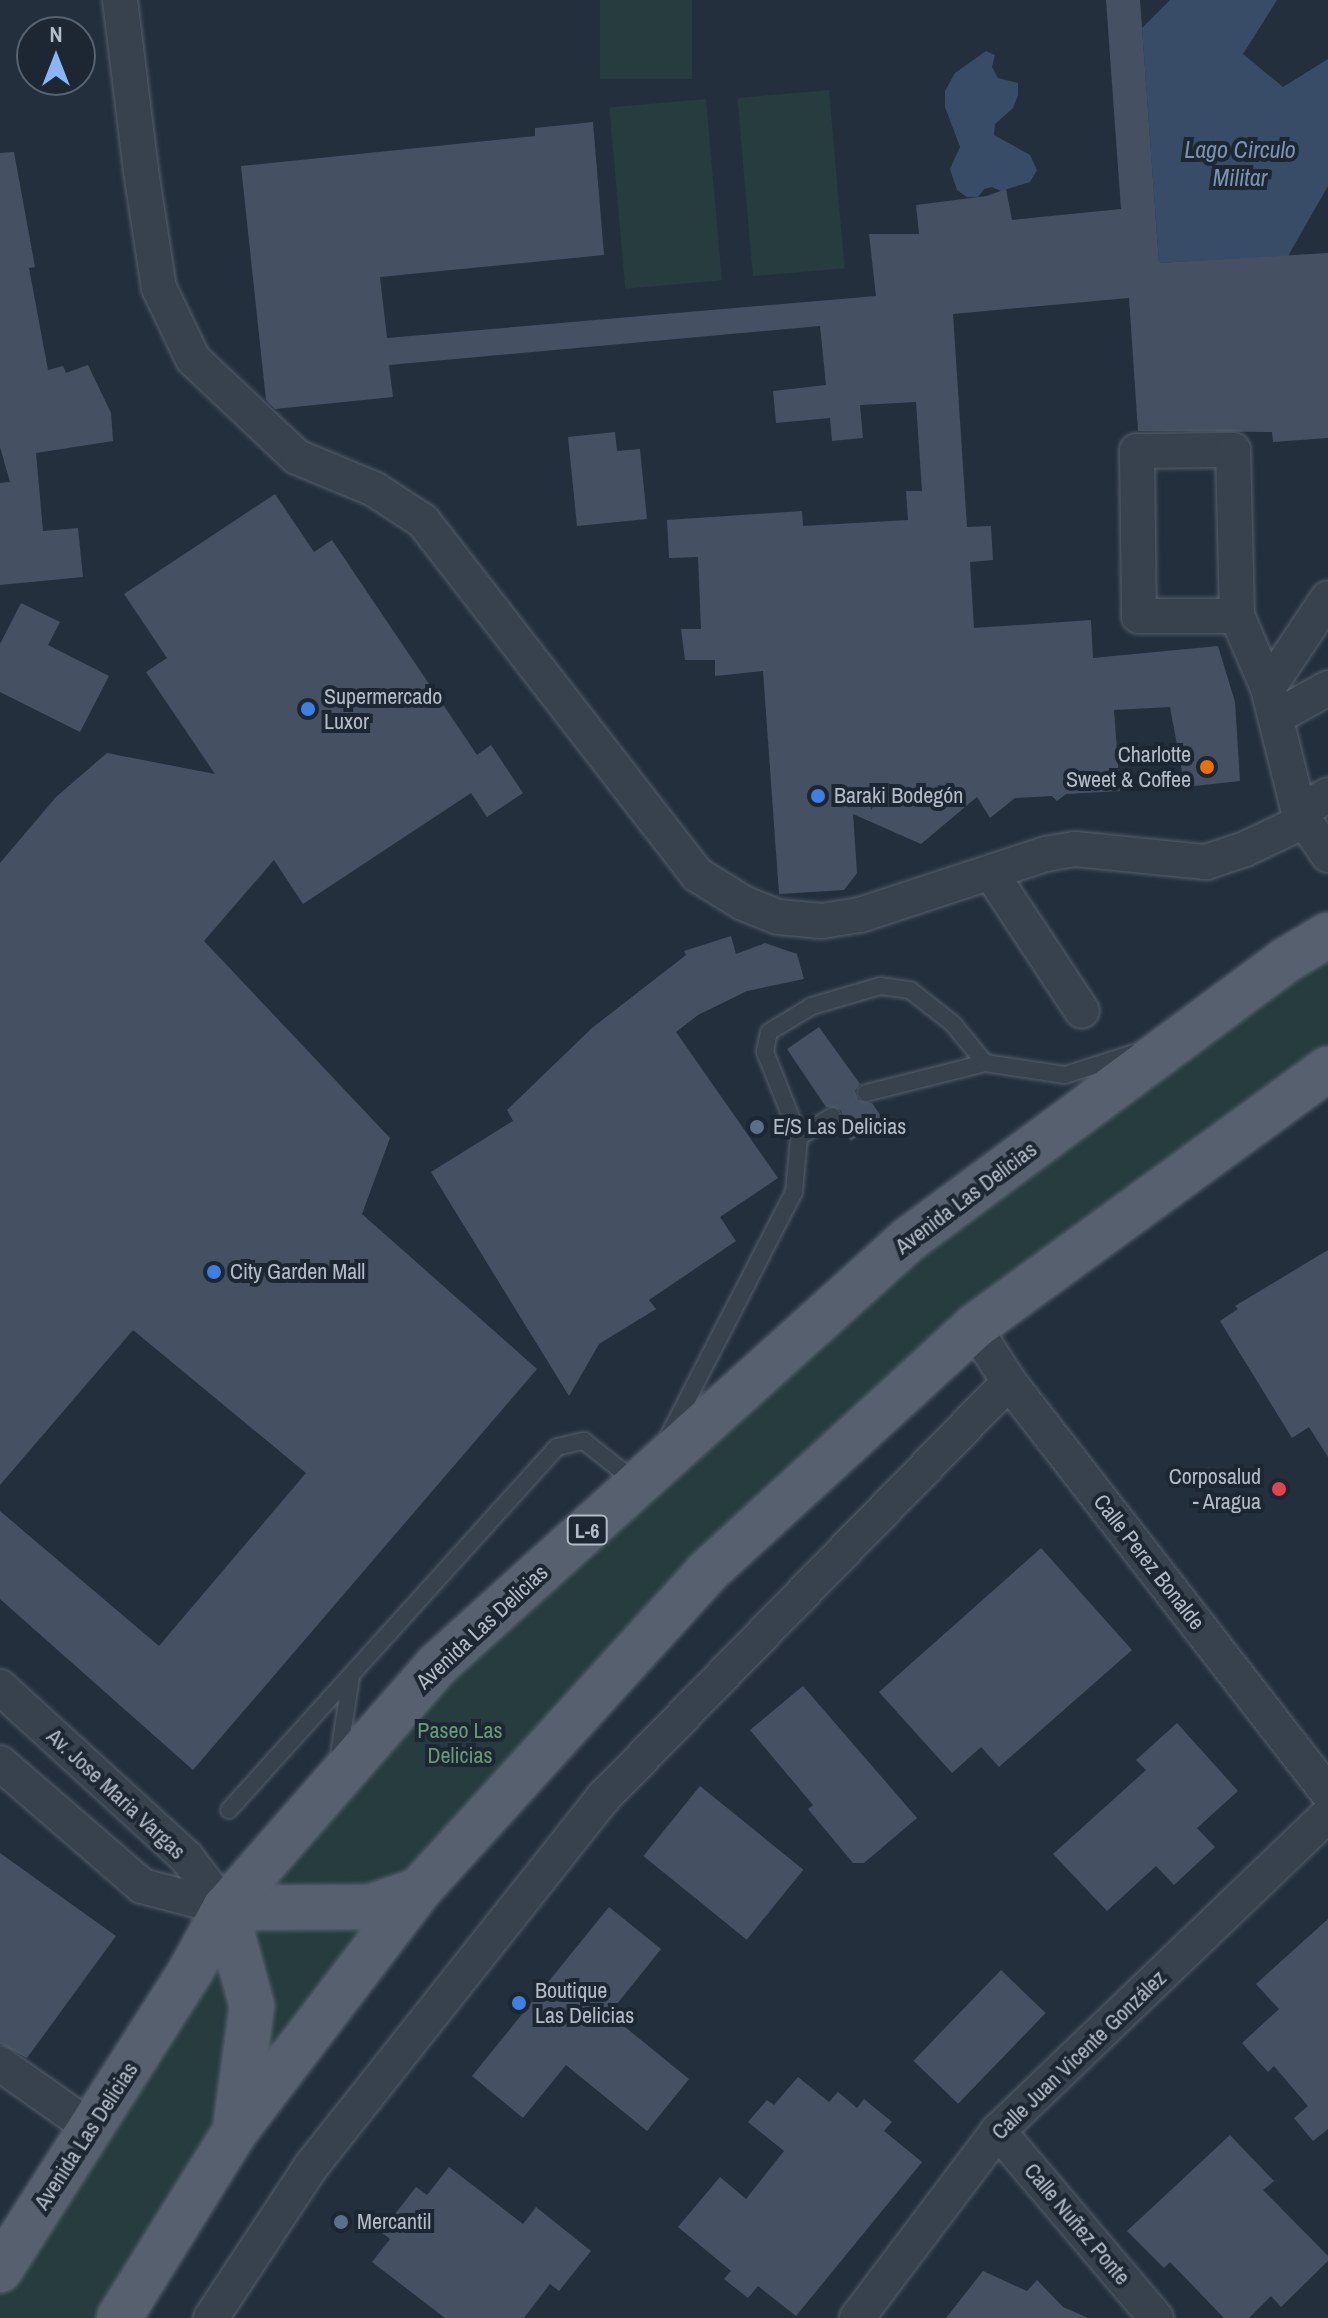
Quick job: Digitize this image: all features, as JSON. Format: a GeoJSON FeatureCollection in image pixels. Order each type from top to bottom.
{"type":"FeatureCollection","features":[{"type":"Feature","properties":{"kind":"main road","name":"Avenida Las Delicias"},"geometry":{"type":"LineString","coordinates":[[0,2270],[191,1970],[225,1908],[437,1665],[909,1239],[1286,960],[1328,935]]}},
{"type":"Feature","properties":{"kind":"main road"},"geometry":{"type":"LineString","coordinates":[[119,2318],[234,2133],[419,1890],[706,1573],[974,1327],[1328,1069]]}},
{"type":"Feature","properties":{"kind":"main road"},"geometry":{"type":"LineString","coordinates":[[234,2133],[252,2006],[225,1908],[370,1907],[419,1890]]}},
{"type":"Feature","properties":{"kind":"street"},"geometry":{"type":"LineString","coordinates":[[120,0],[159,288],[193,359],[297,457],[374,489],[423,521],[698,875],[743,903],[778,917],[822,921],[860,915],[1046,854],[1075,849],[1206,862],[1245,849],[1311,809]]}},
{"type":"Feature","properties":{"kind":"street"},"geometry":{"type":"LineString","coordinates":[[1237,616],[1139,616],[1137,451],[1233,450],[1237,616],[1328,855]]}},
{"type":"Feature","properties":{"kind":"street"},"geometry":{"type":"LineString","coordinates":[[1272,702],[1328,598]]}},
{"type":"Feature","properties":{"kind":"street"},"geometry":{"type":"LineString","coordinates":[[1272,702],[1328,688]]}},
{"type":"Feature","properties":{"kind":"street"},"geometry":{"type":"LineString","coordinates":[[991,873],[1082,1011]]}},
{"type":"Feature","properties":{"kind":"street","name":"Calle Perez Bonalde"},"geometry":{"type":"LineString","coordinates":[[974,1327],[1009,1382],[1328,1793]]}},
{"type":"Feature","properties":{"kind":"street"},"geometry":{"type":"LineString","coordinates":[[211,2318],[312,2165],[604,1797],[1009,1382]]}},
{"type":"Feature","properties":{"kind":"street","name":"Av. Jose Maria Vargas"},"geometry":{"type":"LineString","coordinates":[[0,1687],[187,1858],[225,1908]]}},
{"type":"Feature","properties":{"kind":"street"},"geometry":{"type":"LineString","coordinates":[[0,1763],[142,1886],[225,1908]]}},
{"type":"Feature","properties":{"kind":"street","name":"Calle Juan Vicente González"},"geometry":{"type":"LineString","coordinates":[[857,2318],[998,2131],[1328,1815]]}},
{"type":"Feature","properties":{"kind":"street"},"geometry":{"type":"LineString","coordinates":[[0,2064],[91,2128]]}},
{"type":"Feature","properties":{"kind":"street","name":"Calle Nuñez Ponte"},"geometry":{"type":"LineString","coordinates":[[998,2131],[1156,2318]]}},
{"type":"Feature","properties":{"kind":"lane"},"geometry":{"type":"LineString","coordinates":[[229,1810],[557,1447],[584,1441],[644,1478],[794,1192],[799,1137],[765,1052],[769,1032],[812,1006],[880,986],[910,990],[953,1024],[985,1063]]}},
{"type":"Feature","properties":{"kind":"lane"},"geometry":{"type":"LineString","coordinates":[[866,1093],[985,1063],[1065,1075],[1181,1038]]}},
{"type":"Feature","properties":{"kind":"lane"},"geometry":{"type":"LineString","coordinates":[[799,1137],[832,1116]]}},
{"type":"Feature","properties":{"kind":"lane"},"geometry":{"type":"LineString","coordinates":[[334,1782],[351,1676]]}},
{"type":"Feature","properties":{"kind":"green space"},"geometry":{"type":"Polygon","coordinates":[[[600,0],[692,0],[692,79],[600,79],[600,0]]]}},
{"type":"Feature","properties":{"kind":"green space"},"geometry":{"type":"Polygon","coordinates":[[[829,90],[845,268],[753,276],[737,98],[829,90]]]}},
{"type":"Feature","properties":{"kind":"green space"},"geometry":{"type":"Polygon","coordinates":[[[706,99],[722,280],[625,289],[609,107],[706,99]]]}},
{"type":"Feature","properties":{"kind":"green space","name":"Paseo Las Delicias"},"geometry":{"type":"Polygon","coordinates":[[[1328,935],[1328,1069],[974,1327],[419,1890],[120,2318],[0,2318],[0,2270],[149,2038],[437,1665],[909,1239],[1328,935]]]}},
{"type":"Feature","properties":{"kind":"water","name":"Lago Circulo Militar"},"geometry":{"type":"Polygon","coordinates":[[[1170,0],[1277,0],[1243,54],[1283,87],[1328,59],[1328,186],[1288,256],[1159,263],[1142,28],[1170,0]]]}},
{"type":"Feature","properties":{"kind":"water"},"geometry":{"type":"Polygon","coordinates":[[[986,51],[995,55],[992,67],[998,78],[1018,83],[1013,108],[995,124],[994,135],[1030,155],[1037,170],[1030,182],[1001,191],[992,187],[984,189],[978,197],[967,197],[957,190],[950,169],[960,147],[945,107],[945,91],[955,73],[986,51]]]}},
{"type":"Feature","properties":{"kind":"building"},"geometry":{"type":"Polygon","coordinates":[[[1106,0],[1140,0],[1159,263],[1328,253],[1328,438],[1273,442],[1272,432],[1138,431],[1129,298],[953,314],[967,527],[991,526],[993,560],[970,562],[974,628],[1091,620],[1093,658],[1218,646],[1235,702],[1240,781],[1185,787],[1170,707],[1114,710],[1120,791],[1066,794],[1057,801],[1052,796],[1015,798],[990,818],[977,797],[921,844],[853,814],[857,873],[844,890],[779,894],[763,671],[715,676],[715,660],[685,660],[681,629],[701,629],[698,557],[669,558],[667,520],[802,511],[803,526],[908,520],[906,491],[922,491],[916,402],[860,405],[863,438],[832,441],[830,418],[776,423],[773,391],[826,385],[820,326],[389,365],[393,397],[275,409],[266,400],[241,166],[535,136],[535,128],[593,122],[604,255],[380,277],[387,338],[876,296],[869,234],[919,234],[916,205],[987,196],[1006,189],[1012,220],[1121,209],[1106,0]]]}},
{"type":"Feature","properties":{"kind":"building"},"geometry":{"type":"Polygon","coordinates":[[[14,152],[35,267],[29,268],[48,370],[63,366],[66,373],[88,365],[111,413],[113,441],[36,453],[43,531],[78,528],[83,577],[0,585],[0,483],[10,482],[0,447],[0,153],[14,152]]]}},
{"type":"Feature","properties":{"kind":"building"},"geometry":{"type":"Polygon","coordinates":[[[615,432],[617,451],[640,449],[647,519],[577,526],[568,437],[615,432]]]}},
{"type":"Feature","properties":{"kind":"building","name":"City Garden Mall"},"geometry":{"type":"Polygon","coordinates":[[[275,494],[314,552],[332,540],[477,755],[491,745],[523,793],[487,817],[471,793],[303,904],[274,860],[204,941],[390,1138],[362,1214],[537,1369],[193,1770],[0,1599],[0,1511],[159,1646],[306,1473],[133,1330],[0,1485],[0,863],[56,797],[107,753],[215,774],[146,672],[167,658],[124,594],[275,494]]]}},
{"type":"Feature","properties":{"kind":"building"},"geometry":{"type":"Polygon","coordinates":[[[21,603],[60,622],[48,645],[109,676],[80,732],[0,692],[0,644],[21,603]]]}},
{"type":"Feature","properties":{"kind":"building"},"geometry":{"type":"Polygon","coordinates":[[[731,936],[736,954],[765,943],[797,954],[804,979],[747,991],[698,1015],[676,1032],[778,1178],[720,1217],[736,1241],[649,1300],[656,1309],[599,1344],[569,1396],[431,1172],[513,1121],[507,1110],[592,1028],[686,955],[684,951],[731,936]]]}},
{"type":"Feature","properties":{"kind":"building"},"geometry":{"type":"Polygon","coordinates":[[[819,1027],[860,1084],[855,1091],[858,1100],[872,1103],[883,1119],[851,1141],[839,1124],[843,1116],[841,1110],[826,1107],[787,1049],[819,1027]]]}},
{"type":"Feature","properties":{"kind":"building"},"geometry":{"type":"Polygon","coordinates":[[[1328,1250],[1328,1457],[1309,1427],[1292,1438],[1220,1321],[1238,1309],[1235,1306],[1328,1250]]]}},
{"type":"Feature","properties":{"kind":"building"},"geometry":{"type":"Polygon","coordinates":[[[1041,1548],[1132,1650],[999,1767],[981,1747],[952,1773],[879,1692],[1041,1548]]]}},
{"type":"Feature","properties":{"kind":"building"},"geometry":{"type":"Polygon","coordinates":[[[803,1686],[917,1818],[864,1863],[853,1863],[808,1809],[813,1805],[750,1730],[803,1686]]]}},
{"type":"Feature","properties":{"kind":"building"},"geometry":{"type":"Polygon","coordinates":[[[1177,1723],[1238,1791],[1197,1828],[1215,1847],[1174,1885],[1156,1866],[1107,1911],[1053,1854],[1146,1770],[1136,1760],[1177,1723]]]}},
{"type":"Feature","properties":{"kind":"building"},"geometry":{"type":"Polygon","coordinates":[[[700,1786],[803,1870],[747,1940],[643,1856],[700,1786]]]}},
{"type":"Feature","properties":{"kind":"building"},"geometry":{"type":"Polygon","coordinates":[[[0,1853],[116,1936],[27,2058],[0,2044],[0,1853]]]}},
{"type":"Feature","properties":{"kind":"building"},"geometry":{"type":"Polygon","coordinates":[[[609,1907],[661,1949],[609,2014],[689,2079],[647,2131],[566,2065],[523,2118],[472,2076],[609,1907]]]}},
{"type":"Feature","properties":{"kind":"building"},"geometry":{"type":"Polygon","coordinates":[[[1328,1919],[1328,2129],[1313,2141],[1294,2118],[1308,2106],[1274,2066],[1268,2072],[1242,2043],[1279,2009],[1256,1984],[1328,1919]]]}},
{"type":"Feature","properties":{"kind":"building"},"geometry":{"type":"Polygon","coordinates":[[[1001,1970],[1046,2013],[958,2104],[913,2061],[1001,1970]]]}},
{"type":"Feature","properties":{"kind":"building"},"geometry":{"type":"Polygon","coordinates":[[[798,2077],[829,2102],[838,2092],[857,2108],[864,2099],[892,2122],[884,2131],[922,2162],[796,2316],[758,2286],[748,2298],[724,2279],[731,2271],[678,2227],[720,2177],[746,2199],[784,2151],[748,2122],[767,2100],[774,2105],[798,2077]]]}},
{"type":"Feature","properties":{"kind":"building"},"geometry":{"type":"Polygon","coordinates":[[[1230,2135],[1274,2181],[1263,2190],[1328,2256],[1328,2261],[1281,2307],[1271,2296],[1249,2318],[1224,2318],[1170,2262],[1164,2268],[1127,2231],[1230,2135]]]}},
{"type":"Feature","properties":{"kind":"building"},"geometry":{"type":"Polygon","coordinates":[[[449,2167],[523,2224],[536,2207],[591,2251],[559,2291],[550,2284],[524,2318],[445,2318],[372,2262],[390,2239],[381,2232],[416,2187],[427,2195],[449,2167]]]}},
{"type":"Feature","properties":{"kind":"building"},"geometry":{"type":"Polygon","coordinates":[[[983,2271],[1027,2291],[1037,2280],[1063,2307],[1088,2318],[946,2318],[983,2271]]]}},
{"type":"Feature","properties":{"kind":"place","name":"Supermercado Luxor"},"geometry":{"type":"Point","coordinates":[308,709]}},
{"type":"Feature","properties":{"kind":"place","name":"Charlotte Sweet & Coffee"},"geometry":{"type":"Point","coordinates":[1207,767]}},
{"type":"Feature","properties":{"kind":"place","name":"Baraki Bodegón"},"geometry":{"type":"Point","coordinates":[818,796]}},
{"type":"Feature","properties":{"kind":"place","name":"E/S Las Delicias"},"geometry":{"type":"Point","coordinates":[757,1127]}},
{"type":"Feature","properties":{"kind":"place","name":"City Garden Mall"},"geometry":{"type":"Point","coordinates":[214,1272]}},
{"type":"Feature","properties":{"kind":"place","name":"Corposalud - Aragua"},"geometry":{"type":"Point","coordinates":[1279,1489]}},
{"type":"Feature","properties":{"kind":"place","name":"Boutique Las Delicias"},"geometry":{"type":"Point","coordinates":[519,2003]}},
{"type":"Feature","properties":{"kind":"place","name":"Mercantil"},"geometry":{"type":"Point","coordinates":[341,2222]}}]}
